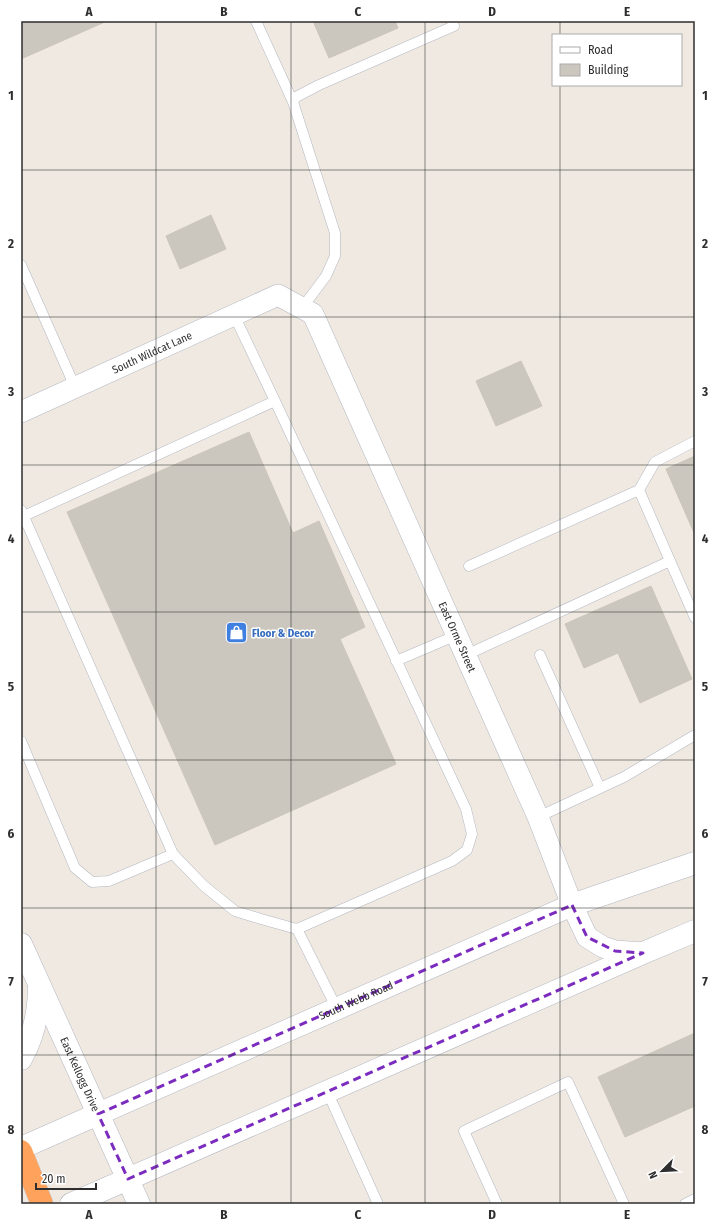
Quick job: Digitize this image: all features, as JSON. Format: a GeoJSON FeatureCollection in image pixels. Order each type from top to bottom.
{"type":"FeatureCollection","features":[{"type":"Feature","properties":{"kind":"highway"},"geometry":{"type":"LineString","coordinates":[[21,1151],[42,1204]]}},
{"type":"Feature","properties":{"kind":"main road","name":"South Webb Road"},"geometry":{"type":"LineString","coordinates":[[21,1148],[572,905],[695,863]]}},
{"type":"Feature","properties":{"kind":"main road"},"geometry":{"type":"LineString","coordinates":[[72,1204],[695,931]]}},
{"type":"Feature","properties":{"kind":"main road","name":"East Kellogg Drive"},"geometry":{"type":"LineString","coordinates":[[21,944],[139,1204]]}},
{"type":"Feature","properties":{"kind":"main road"},"geometry":{"type":"LineString","coordinates":[[22,1057],[30,1041],[36,1022],[39,1002],[38,982]]}},
{"type":"Feature","properties":{"kind":"street","name":"South Wildcat Lane"},"geometry":{"type":"LineString","coordinates":[[21,412],[278,295],[284,298]]}},
{"type":"Feature","properties":{"kind":"street","name":"East Orme Street"},"geometry":{"type":"LineString","coordinates":[[284,298],[312,314],[538,817],[572,905],[587,938],[615,951],[643,953]]}},
{"type":"Feature","properties":{"kind":"lane"},"geometry":{"type":"LineString","coordinates":[[256,21],[293,102],[335,233],[335,256],[326,276],[302,308]]}},
{"type":"Feature","properties":{"kind":"lane"},"geometry":{"type":"LineString","coordinates":[[293,102],[296,97],[319,85],[454,26],[452,21]]}},
{"type":"Feature","properties":{"kind":"lane"},"geometry":{"type":"LineString","coordinates":[[21,265],[75,387]]}},
{"type":"Feature","properties":{"kind":"lane"},"geometry":{"type":"LineString","coordinates":[[234,316],[275,400],[466,810],[472,834],[466,850],[452,861],[297,929],[235,911],[204,886],[173,854],[22,513],[275,400]]}},
{"type":"Feature","properties":{"kind":"lane"},"geometry":{"type":"LineString","coordinates":[[469,566],[639,490],[655,462],[695,441]]}},
{"type":"Feature","properties":{"kind":"lane"},"geometry":{"type":"LineString","coordinates":[[639,490],[695,618]]}},
{"type":"Feature","properties":{"kind":"lane"},"geometry":{"type":"LineString","coordinates":[[466,655],[670,561]]}},
{"type":"Feature","properties":{"kind":"lane"},"geometry":{"type":"LineString","coordinates":[[396,661],[456,635]]}},
{"type":"Feature","properties":{"kind":"lane"},"geometry":{"type":"LineString","coordinates":[[540,655],[600,788]]}},
{"type":"Feature","properties":{"kind":"lane"},"geometry":{"type":"LineString","coordinates":[[538,817],[624,777],[695,734]]}},
{"type":"Feature","properties":{"kind":"lane"},"geometry":{"type":"LineString","coordinates":[[21,741],[75,868],[92,882],[109,880],[173,854]]}},
{"type":"Feature","properties":{"kind":"lane"},"geometry":{"type":"LineString","coordinates":[[297,929],[336,1009]]}},
{"type":"Feature","properties":{"kind":"lane"},"geometry":{"type":"LineString","coordinates":[[497,1204],[464,1131],[568,1082],[624,1204]]}},
{"type":"Feature","properties":{"kind":"lane"},"geometry":{"type":"LineString","coordinates":[[327,1091],[378,1204]]}},
{"type":"Feature","properties":{"kind":"lane"},"geometry":{"type":"LineString","coordinates":[[685,1204],[695,1199]]}},
{"type":"Feature","properties":{"kind":"highlighted area"},"geometry":{"type":"Polygon","coordinates":[[[572,905],[587,937],[615,951],[643,953],[128,1179],[98,1114],[572,905]]]}},
{"type":"Feature","properties":{"kind":"building"},"geometry":{"type":"Polygon","coordinates":[[[21,21],[107,21],[21,59],[21,21]]]}},
{"type":"Feature","properties":{"kind":"building"},"geometry":{"type":"Polygon","coordinates":[[[313,21],[395,21],[398,28],[329,58],[313,21]]]}},
{"type":"Feature","properties":{"kind":"building"},"geometry":{"type":"Polygon","coordinates":[[[211,215],[226,249],[180,269],[166,236],[211,215]]]}},
{"type":"Feature","properties":{"kind":"building"},"geometry":{"type":"Polygon","coordinates":[[[521,361],[542,406],[496,426],[476,381],[521,361]]]}},
{"type":"Feature","properties":{"kind":"building","name":"Floor & Decor"},"geometry":{"type":"Polygon","coordinates":[[[249,432],[293,533],[319,521],[365,627],[340,639],[396,764],[215,845],[67,512],[249,432]]]}},
{"type":"Feature","properties":{"kind":"building"},"geometry":{"type":"Polygon","coordinates":[[[695,456],[695,535],[666,469],[695,456]]]}},
{"type":"Feature","properties":{"kind":"building"},"geometry":{"type":"Polygon","coordinates":[[[651,586],[692,679],[640,703],[618,653],[584,668],[565,624],[651,586]]]}},
{"type":"Feature","properties":{"kind":"building"},"geometry":{"type":"Polygon","coordinates":[[[695,1033],[695,1106],[625,1137],[598,1077],[695,1033]]]}},
{"type":"Feature","properties":{"kind":"place","name":"Floor & Decor"},"geometry":{"type":"Point","coordinates":[237,633]}}]}
